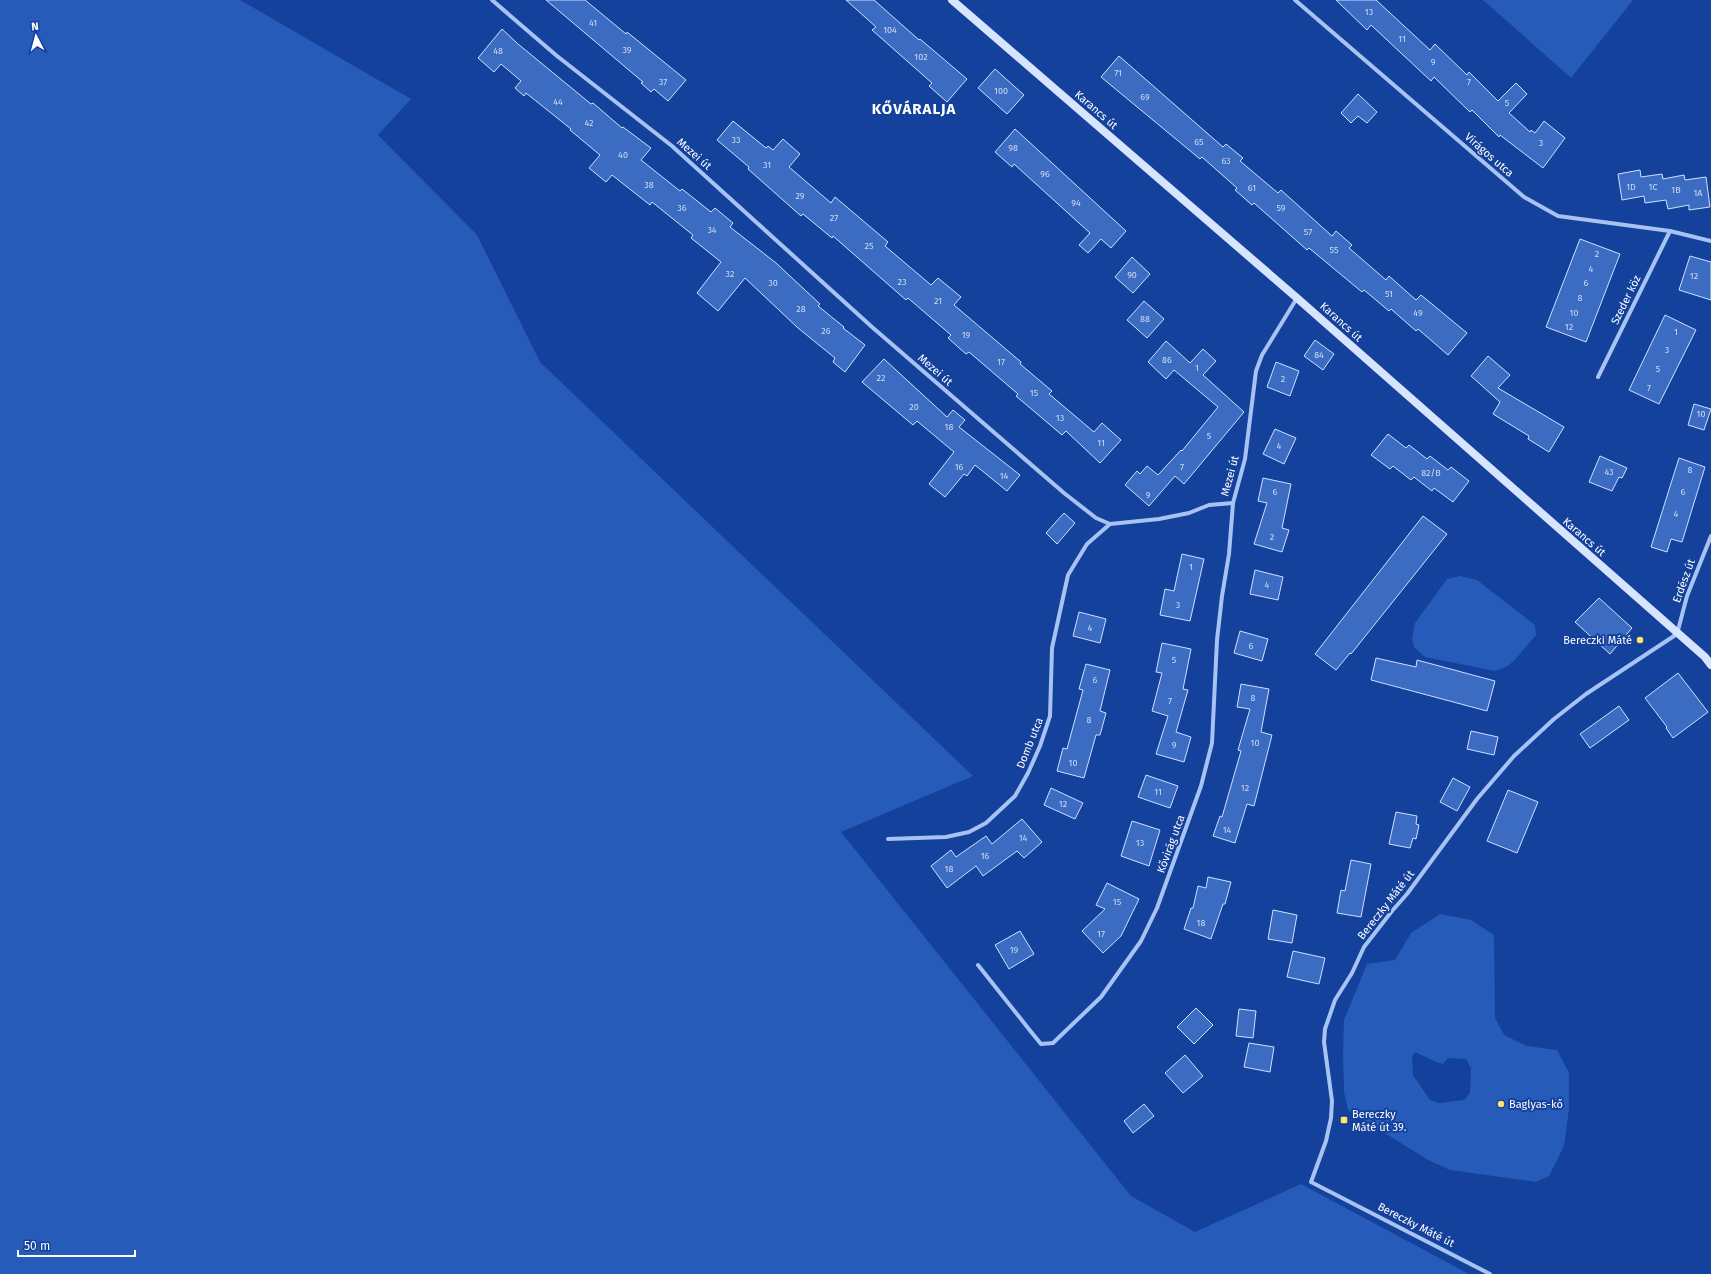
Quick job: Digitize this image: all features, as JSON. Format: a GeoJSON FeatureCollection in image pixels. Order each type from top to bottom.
{"type":"FeatureCollection","features":[{"type":"Feature","properties":{"kind":"main road","name":"Karancs út"},"geometry":{"type":"LineString","coordinates":[[952,0],[1296,298],[1711,665]]}},
{"type":"Feature","properties":{"kind":"street","name":"Mezei út"},"geometry":{"type":"LineString","coordinates":[[492,0],[557,56],[672,146],[872,327],[1064,493],[1096,518],[1110,524],[1159,519],[1189,513],[1209,505],[1233,504],[1245,459],[1256,371],[1262,355],[1296,298]]}},
{"type":"Feature","properties":{"kind":"street","name":"Virágos utca"},"geometry":{"type":"LineString","coordinates":[[1295,0],[1524,197],[1558,216],[1670,231],[1711,241]]}},
{"type":"Feature","properties":{"kind":"street","name":"Szeder köz"},"geometry":{"type":"LineString","coordinates":[[1598,377],[1670,231]]}},
{"type":"Feature","properties":{"kind":"street","name":"Kővirág utca"},"geometry":{"type":"LineString","coordinates":[[978,964],[1041,1044],[1046,1044],[1053,1043],[1101,996],[1141,941],[1157,908],[1177,854],[1201,786],[1212,743],[1217,640],[1229,554],[1233,504]]}},
{"type":"Feature","properties":{"kind":"street","name":"Domb utca"},"geometry":{"type":"LineString","coordinates":[[888,839],[946,837],[969,832],[986,823],[1015,796],[1037,753],[1050,716],[1052,648],[1068,575],[1087,544],[1110,524]]}},
{"type":"Feature","properties":{"kind":"street","name":"Erdész út"},"geometry":{"type":"LineString","coordinates":[[1677,634],[1687,596],[1711,536]]}},
{"type":"Feature","properties":{"kind":"street","name":"Bereczky Máté út"},"geometry":{"type":"LineString","coordinates":[[1490,1274],[1311,1182],[1326,1142],[1331,1118],[1332,1101],[1324,1042],[1325,1029],[1335,1000],[1352,972],[1364,947],[1392,911],[1408,894],[1477,799],[1505,767],[1554,719],[1586,694],[1677,634]]}},
{"type":"Feature","properties":{"kind":"shaded area"},"geometry":{"type":"Polygon","coordinates":[[[0,0],[240,0],[411,99],[378,135],[477,235],[540,362],[973,776],[841,832],[1131,1196],[1195,1232],[1301,1184],[1469,1274],[0,1274],[0,0]]]}},
{"type":"Feature","properties":{"kind":"shaded area"},"geometry":{"type":"Polygon","coordinates":[[[1483,0],[1633,0],[1571,78],[1483,0]]]}},
{"type":"Feature","properties":{"kind":"shaded area"},"geometry":{"type":"Polygon","coordinates":[[[1460,576],[1477,580],[1535,625],[1536,635],[1514,661],[1506,667],[1495,671],[1425,657],[1414,647],[1412,638],[1415,623],[1447,579],[1460,576]]]}},
{"type":"Feature","properties":{"kind":"shaded area"},"geometry":{"type":"Polygon","coordinates":[[[1440,914],[1471,920],[1494,935],[1495,1018],[1504,1035],[1527,1046],[1557,1050],[1569,1073],[1569,1109],[1564,1146],[1549,1176],[1536,1182],[1450,1170],[1428,1160],[1348,1110],[1344,1092],[1344,1020],[1367,964],[1395,960],[1411,933],[1440,914]],[[1415,1052],[1412,1057],[1413,1075],[1430,1100],[1439,1103],[1464,1100],[1470,1093],[1471,1068],[1466,1059],[1448,1058],[1443,1064],[1415,1052]]]}},
{"type":"Feature","properties":{"kind":"building"},"geometry":{"type":"Polygon","coordinates":[[[546,0],[585,0],[686,80],[668,101],[654,89],[651,92],[641,83],[643,82],[546,0]]]}},
{"type":"Feature","properties":{"kind":"building"},"geometry":{"type":"Polygon","coordinates":[[[846,0],[874,0],[919,40],[920,39],[967,79],[947,102],[929,86],[932,83],[872,30],[876,27],[846,0]]]}},
{"type":"Feature","properties":{"kind":"building"},"geometry":{"type":"Polygon","coordinates":[[[1336,0],[1376,0],[1430,50],[1435,44],[1467,75],[1469,72],[1498,101],[1516,83],[1527,94],[1509,113],[1530,132],[1531,130],[1535,133],[1544,121],[1565,138],[1543,168],[1500,135],[1499,137],[1472,110],[1470,112],[1434,77],[1431,81],[1371,25],[1367,30],[1336,0]]]}},
{"type":"Feature","properties":{"kind":"building"},"geometry":{"type":"Polygon","coordinates":[[[502,29],[591,104],[593,103],[622,128],[623,127],[651,148],[641,160],[680,191],[682,189],[711,212],[715,208],[733,223],[730,227],[776,263],[820,304],[818,306],[865,345],[845,372],[833,362],[835,358],[798,328],[745,278],[718,311],[697,293],[721,262],[691,238],[693,235],[652,202],[650,205],[612,175],[606,182],[589,168],[600,155],[570,130],[571,129],[526,93],[524,96],[515,88],[521,81],[501,64],[494,72],[478,58],[502,29]]]}},
{"type":"Feature","properties":{"kind":"building"},"geometry":{"type":"Polygon","coordinates":[[[1119,56],[1223,147],[1226,144],[1243,158],[1240,161],[1278,193],[1281,190],[1332,236],[1336,231],[1352,245],[1349,248],[1386,280],[1389,276],[1416,300],[1421,295],[1467,333],[1448,355],[1418,329],[1416,331],[1391,309],[1389,311],[1364,290],[1362,292],[1309,248],[1307,250],[1254,203],[1252,205],[1235,190],[1237,188],[1202,157],[1200,159],[1101,77],[1119,56]]]}},
{"type":"Feature","properties":{"kind":"building"},"geometry":{"type":"Polygon","coordinates":[[[995,69],[1024,95],[1007,114],[978,88],[995,69]]]}},
{"type":"Feature","properties":{"kind":"building"},"geometry":{"type":"Polygon","coordinates":[[[1358,94],[1377,112],[1367,123],[1358,116],[1351,123],[1341,113],[1358,94]]]}},
{"type":"Feature","properties":{"kind":"building"},"geometry":{"type":"Polygon","coordinates":[[[733,121],[766,148],[768,146],[773,150],[783,139],[800,154],[789,167],[831,203],[835,197],[888,242],[885,246],[931,285],[938,278],[961,297],[954,305],[1021,362],[1020,364],[1052,391],[1049,394],[1094,432],[1102,423],[1121,440],[1100,463],[1066,431],[1062,435],[1016,396],[1018,394],[969,352],[966,354],[948,338],[951,335],[908,298],[906,300],[833,236],[832,238],[803,214],[801,216],[748,169],[749,167],[717,140],[733,121]]]}},
{"type":"Feature","properties":{"kind":"building"},"geometry":{"type":"Polygon","coordinates":[[[1015,129],[1126,231],[1111,248],[1101,239],[1088,253],[1079,245],[1090,233],[1014,164],[1012,167],[995,152],[1015,129]]]}},
{"type":"Feature","properties":{"kind":"building"},"geometry":{"type":"Polygon","coordinates":[[[1640,170],[1641,177],[1662,174],[1663,179],[1684,175],[1685,180],[1706,177],[1710,207],[1689,210],[1689,205],[1668,209],[1666,200],[1645,203],[1644,196],[1622,200],[1618,174],[1640,170]]]}},
{"type":"Feature","properties":{"kind":"building"},"geometry":{"type":"Polygon","coordinates":[[[1580,239],[1620,254],[1586,342],[1546,327],[1580,239]]]}},
{"type":"Feature","properties":{"kind":"building"},"geometry":{"type":"Polygon","coordinates":[[[1690,256],[1711,262],[1711,300],[1679,290],[1690,256]]]}},
{"type":"Feature","properties":{"kind":"building"},"geometry":{"type":"Polygon","coordinates":[[[1132,257],[1150,274],[1133,293],[1115,277],[1132,257]]]}},
{"type":"Feature","properties":{"kind":"building"},"geometry":{"type":"Polygon","coordinates":[[[1144,301],[1164,319],[1147,338],[1127,320],[1144,301]]]}},
{"type":"Feature","properties":{"kind":"building"},"geometry":{"type":"Polygon","coordinates":[[[1665,315],[1696,330],[1659,404],[1629,390],[1665,315]]]}},
{"type":"Feature","properties":{"kind":"building"},"geometry":{"type":"Polygon","coordinates":[[[1315,340],[1334,354],[1323,370],[1304,356],[1315,340]]]}},
{"type":"Feature","properties":{"kind":"building"},"geometry":{"type":"Polygon","coordinates":[[[1166,341],[1190,363],[1203,349],[1216,361],[1203,375],[1244,412],[1184,484],[1175,476],[1149,506],[1125,485],[1137,471],[1140,474],[1147,466],[1158,475],[1181,450],[1182,451],[1218,407],[1174,370],[1166,379],[1148,362],[1166,341]]]}},
{"type":"Feature","properties":{"kind":"building"},"geometry":{"type":"Polygon","coordinates":[[[1488,356],[1510,375],[1498,388],[1564,427],[1549,452],[1528,439],[1529,436],[1493,414],[1500,402],[1471,376],[1488,356]]]}},
{"type":"Feature","properties":{"kind":"building"},"geometry":{"type":"Polygon","coordinates":[[[884,359],[947,417],[953,410],[965,420],[959,427],[1020,475],[1007,491],[975,465],[967,476],[964,474],[945,497],[929,484],[954,452],[917,421],[913,425],[862,382],[884,359]]]}},
{"type":"Feature","properties":{"kind":"building"},"geometry":{"type":"Polygon","coordinates":[[[1276,362],[1299,371],[1290,396],[1267,387],[1276,362]]]}},
{"type":"Feature","properties":{"kind":"building"},"geometry":{"type":"Polygon","coordinates":[[[1694,404],[1711,409],[1704,430],[1688,425],[1694,404]]]}},
{"type":"Feature","properties":{"kind":"building"},"geometry":{"type":"Polygon","coordinates":[[[1275,429],[1296,438],[1284,464],[1263,454],[1275,429]]]}},
{"type":"Feature","properties":{"kind":"building"},"geometry":{"type":"Polygon","coordinates":[[[1388,434],[1406,448],[1409,445],[1427,459],[1430,456],[1448,470],[1451,467],[1469,481],[1453,502],[1434,488],[1432,491],[1414,477],[1411,480],[1393,466],[1390,469],[1371,455],[1388,434]]]}},
{"type":"Feature","properties":{"kind":"building"},"geometry":{"type":"Polygon","coordinates":[[[1600,456],[1627,468],[1622,478],[1619,477],[1612,491],[1589,482],[1600,456]]]}},
{"type":"Feature","properties":{"kind":"building"},"geometry":{"type":"Polygon","coordinates":[[[1679,458],[1705,467],[1682,542],[1671,539],[1667,552],[1651,547],[1679,458]]]}},
{"type":"Feature","properties":{"kind":"building"},"geometry":{"type":"Polygon","coordinates":[[[1263,478],[1291,484],[1282,528],[1289,530],[1282,552],[1254,544],[1267,503],[1258,501],[1263,478]]]}},
{"type":"Feature","properties":{"kind":"building"},"geometry":{"type":"Polygon","coordinates":[[[1064,513],[1075,523],[1057,544],[1046,533],[1064,513]]]}},
{"type":"Feature","properties":{"kind":"building"},"geometry":{"type":"Polygon","coordinates":[[[1423,516],[1447,534],[1351,654],[1350,653],[1336,670],[1315,654],[1423,516]]]}},
{"type":"Feature","properties":{"kind":"building"},"geometry":{"type":"Polygon","coordinates":[[[1182,554],[1204,559],[1190,621],[1160,615],[1165,589],[1174,591],[1182,554]]]}},
{"type":"Feature","properties":{"kind":"building"},"geometry":{"type":"Polygon","coordinates":[[[1255,570],[1283,577],[1278,600],[1250,594],[1255,570]]]}},
{"type":"Feature","properties":{"kind":"building"},"geometry":{"type":"Polygon","coordinates":[[[1599,598],[1632,628],[1610,654],[1575,622],[1599,598]]]}},
{"type":"Feature","properties":{"kind":"building"},"geometry":{"type":"Polygon","coordinates":[[[1079,612],[1106,619],[1100,643],[1073,636],[1079,612]]]}},
{"type":"Feature","properties":{"kind":"building"},"geometry":{"type":"Polygon","coordinates":[[[1240,631],[1268,639],[1262,661],[1234,653],[1240,631]]]}},
{"type":"Feature","properties":{"kind":"building"},"geometry":{"type":"Polygon","coordinates":[[[1162,643],[1191,649],[1183,689],[1188,690],[1176,732],[1191,737],[1184,762],[1156,754],[1168,716],[1152,711],[1162,673],[1156,672],[1162,643]]]}},
{"type":"Feature","properties":{"kind":"building"},"geometry":{"type":"Polygon","coordinates":[[[1376,658],[1416,667],[1417,660],[1495,681],[1487,711],[1371,680],[1376,658]]]}},
{"type":"Feature","properties":{"kind":"building"},"geometry":{"type":"Polygon","coordinates":[[[1086,664],[1110,670],[1100,711],[1106,713],[1100,735],[1096,735],[1084,778],[1057,771],[1063,748],[1067,749],[1083,690],[1079,689],[1086,664]]]}},
{"type":"Feature","properties":{"kind":"building"},"geometry":{"type":"Polygon","coordinates":[[[1678,673],[1708,712],[1673,738],[1666,728],[1667,727],[1645,698],[1678,673]]]}},
{"type":"Feature","properties":{"kind":"building"},"geometry":{"type":"Polygon","coordinates":[[[1241,684],[1269,689],[1261,732],[1272,735],[1254,806],[1247,804],[1235,843],[1213,836],[1220,816],[1222,817],[1241,751],[1238,750],[1250,709],[1237,707],[1241,684]]]}},
{"type":"Feature","properties":{"kind":"building"},"geometry":{"type":"Polygon","coordinates":[[[1619,706],[1629,720],[1590,748],[1580,734],[1619,706]]]}},
{"type":"Feature","properties":{"kind":"building"},"geometry":{"type":"Polygon","coordinates":[[[1471,731],[1498,737],[1494,755],[1467,749],[1471,731]]]}},
{"type":"Feature","properties":{"kind":"building"},"geometry":{"type":"Polygon","coordinates":[[[1146,775],[1178,786],[1170,808],[1138,797],[1146,775]]]}},
{"type":"Feature","properties":{"kind":"building"},"geometry":{"type":"Polygon","coordinates":[[[1453,778],[1470,787],[1457,811],[1440,802],[1453,778]]]}},
{"type":"Feature","properties":{"kind":"building"},"geometry":{"type":"Polygon","coordinates":[[[1051,788],[1083,803],[1075,819],[1044,805],[1051,788]]]}},
{"type":"Feature","properties":{"kind":"building"},"geometry":{"type":"Polygon","coordinates":[[[1508,790],[1538,802],[1517,853],[1487,841],[1508,790]]]}},
{"type":"Feature","properties":{"kind":"building"},"geometry":{"type":"Polygon","coordinates":[[[1396,812],[1417,816],[1416,824],[1419,825],[1416,839],[1413,838],[1410,848],[1389,844],[1396,812]]]}},
{"type":"Feature","properties":{"kind":"building"},"geometry":{"type":"Polygon","coordinates":[[[1022,819],[1042,842],[1024,858],[1017,851],[983,876],[976,866],[947,888],[931,866],[951,850],[956,857],[986,836],[992,844],[1022,819]]]}},
{"type":"Feature","properties":{"kind":"building"},"geometry":{"type":"Polygon","coordinates":[[[1132,821],[1160,830],[1149,866],[1121,856],[1132,821]]]}},
{"type":"Feature","properties":{"kind":"building"},"geometry":{"type":"Polygon","coordinates":[[[1351,860],[1371,864],[1361,917],[1337,913],[1341,890],[1345,891],[1351,860]]]}},
{"type":"Feature","properties":{"kind":"building"},"geometry":{"type":"Polygon","coordinates":[[[1208,877],[1231,882],[1225,904],[1223,904],[1211,939],[1184,929],[1191,908],[1193,908],[1198,886],[1206,888],[1208,877]]]}},
{"type":"Feature","properties":{"kind":"building"},"geometry":{"type":"Polygon","coordinates":[[[1107,883],[1139,899],[1121,936],[1103,953],[1082,931],[1105,909],[1096,905],[1107,883]]]}},
{"type":"Feature","properties":{"kind":"building"},"geometry":{"type":"Polygon","coordinates":[[[1273,910],[1297,915],[1292,943],[1268,939],[1273,910]]]}},
{"type":"Feature","properties":{"kind":"building"},"geometry":{"type":"Polygon","coordinates":[[[1020,931],[1034,954],[1009,969],[995,945],[1020,931]]]}},
{"type":"Feature","properties":{"kind":"building"},"geometry":{"type":"Polygon","coordinates":[[[1293,951],[1325,958],[1319,984],[1287,977],[1293,951]]]}},
{"type":"Feature","properties":{"kind":"building"},"geometry":{"type":"Polygon","coordinates":[[[1196,1008],[1213,1025],[1194,1044],[1177,1027],[1196,1008]]]}},
{"type":"Feature","properties":{"kind":"building"},"geometry":{"type":"Polygon","coordinates":[[[1239,1009],[1256,1011],[1253,1038],[1236,1036],[1239,1009]]]}},
{"type":"Feature","properties":{"kind":"building"},"geometry":{"type":"Polygon","coordinates":[[[1249,1043],[1274,1047],[1270,1072],[1244,1067],[1249,1043]]]}},
{"type":"Feature","properties":{"kind":"building"},"geometry":{"type":"Polygon","coordinates":[[[1185,1055],[1203,1076],[1183,1093],[1165,1073],[1185,1055]]]}},
{"type":"Feature","properties":{"kind":"building"},"geometry":{"type":"Polygon","coordinates":[[[1144,1104],[1154,1116],[1133,1133],[1124,1121],[1144,1104]]]}},
{"type":"Feature","properties":{"kind":"place","name":"Bereczki Máté"},"geometry":{"type":"Point","coordinates":[1640,640]}},
{"type":"Feature","properties":{"kind":"place","name":"Baglyas-kő"},"geometry":{"type":"Point","coordinates":[1501,1104]}},
{"type":"Feature","properties":{"kind":"place","name":"Bereczky Máté út 39."},"geometry":{"type":"Point","coordinates":[1344,1120]}},
{"type":"Feature","properties":{"kind":"district","name":"KŐVÁRALJA"},"geometry":{"type":"Point","coordinates":[914,109]}}]}
